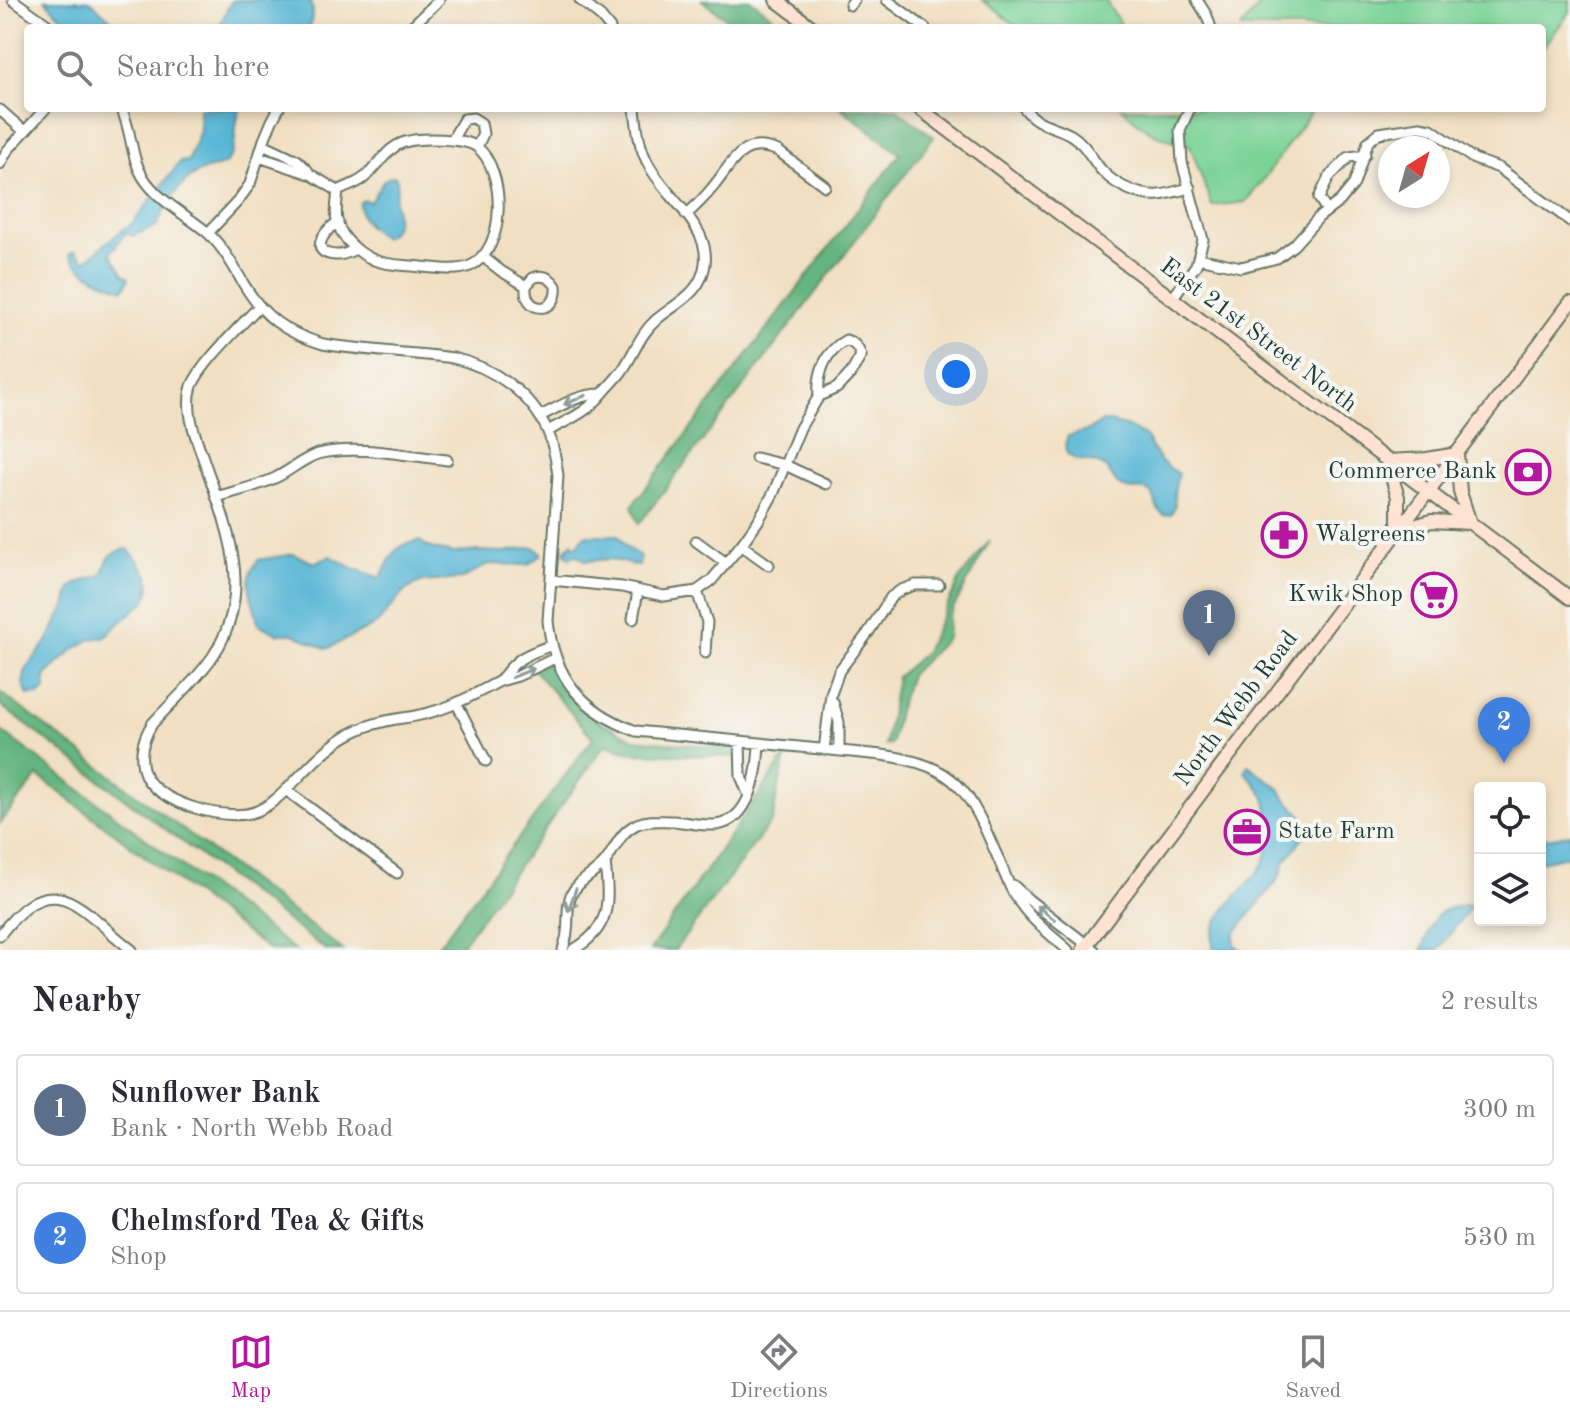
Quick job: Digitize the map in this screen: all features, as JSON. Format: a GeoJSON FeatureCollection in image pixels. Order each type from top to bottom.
{"type":"FeatureCollection","features":[{"type":"Feature","properties":{"kind":"main road"},"geometry":{"type":"LineString","coordinates":[[776,0],[808,24]]}},
{"type":"Feature","properties":{"kind":"main road","name":"East 21st Street North"},"geometry":{"type":"LineString","coordinates":[[924,112],[1570,598]]}},
{"type":"Feature","properties":{"kind":"main road","name":"North Webb Road"},"geometry":{"type":"LineString","coordinates":[[1088,948],[1570,303]]}},
{"type":"Feature","properties":{"kind":"main road"},"geometry":{"type":"LineString","coordinates":[[1457,454],[1460,492],[1470,523],[1429,521],[1398,531],[1398,497],[1387,461],[1457,454]]}},
{"type":"Feature","properties":{"kind":"street"},"geometry":{"type":"LineString","coordinates":[[13,0],[46,24]]}},
{"type":"Feature","properties":{"kind":"street"},"geometry":{"type":"LineString","coordinates":[[414,24],[439,0]]}},
{"type":"Feature","properties":{"kind":"street"},"geometry":{"type":"LineString","coordinates":[[580,0],[607,24]]}},
{"type":"Feature","properties":{"kind":"street"},"geometry":{"type":"LineString","coordinates":[[887,0],[920,24]]}},
{"type":"Feature","properties":{"kind":"street"},"geometry":{"type":"LineString","coordinates":[[1197,0],[1210,24]]}},
{"type":"Feature","properties":{"kind":"street"},"geometry":{"type":"LineString","coordinates":[[0,110],[24,131]]}},
{"type":"Feature","properties":{"kind":"street"},"geometry":{"type":"LineString","coordinates":[[0,164],[7,151],[42,112]]}},
{"type":"Feature","properties":{"kind":"street"},"geometry":{"type":"LineString","coordinates":[[123,112],[135,160],[150,187],[208,233],[269,317],[287,330],[323,344],[451,358],[472,364],[512,385],[540,416],[555,452],[558,475],[548,621],[552,645],[564,676],[590,706],[614,723],[636,731],[909,759],[930,766],[968,796],[1015,897],[1068,950]]}},
{"type":"Feature","properties":{"kind":"street"},"geometry":{"type":"LineString","coordinates":[[208,233],[250,184],[277,112]]}},
{"type":"Feature","properties":{"kind":"street"},"geometry":{"type":"LineString","coordinates":[[548,431],[594,404],[623,370],[641,337],[655,321],[696,288],[702,276],[705,248],[702,236],[661,186],[645,158],[635,112]]}},
{"type":"Feature","properties":{"kind":"street"},"geometry":{"type":"LineString","coordinates":[[1028,112],[1039,123],[1070,134],[1083,145],[1103,172],[1135,191],[1157,195],[1190,188]]}},
{"type":"Feature","properties":{"kind":"street"},"geometry":{"type":"LineString","coordinates":[[1172,299],[1196,265],[1203,240],[1182,162],[1180,130],[1188,112]]}},
{"type":"Feature","properties":{"kind":"street"},"geometry":{"type":"LineString","coordinates":[[452,140],[464,119],[473,118],[481,123],[483,134],[477,147]]}},
{"type":"Feature","properties":{"kind":"street"},"geometry":{"type":"LineString","coordinates":[[1198,258],[1241,267],[1277,258],[1340,201],[1354,184],[1368,142],[1379,133],[1420,127],[1431,129],[1474,159],[1499,168],[1570,221]]}},
{"type":"Feature","properties":{"kind":"street"},"geometry":{"type":"LineString","coordinates":[[433,138],[452,140],[477,147],[490,163],[497,179],[498,193],[495,234],[482,256],[470,266],[459,269],[377,261],[356,249],[338,222],[338,191],[362,180],[387,153],[406,141],[433,138]]}},
{"type":"Feature","properties":{"kind":"street"},"geometry":{"type":"LineString","coordinates":[[263,144],[297,160],[310,174]]}},
{"type":"Feature","properties":{"kind":"street"},"geometry":{"type":"LineString","coordinates":[[686,215],[712,189],[733,159],[752,147],[778,151],[825,186]]}},
{"type":"Feature","properties":{"kind":"street"},"geometry":{"type":"LineString","coordinates":[[1327,211],[1319,198],[1329,177],[1349,157],[1365,155]]}},
{"type":"Feature","properties":{"kind":"street"},"geometry":{"type":"LineString","coordinates":[[259,157],[310,174],[338,191]]}},
{"type":"Feature","properties":{"kind":"street"},"geometry":{"type":"LineString","coordinates":[[338,222],[329,228],[320,244],[332,256],[356,249]]}},
{"type":"Feature","properties":{"kind":"street"},"geometry":{"type":"LineString","coordinates":[[482,256],[526,286]]}},
{"type":"Feature","properties":{"kind":"street"},"geometry":{"type":"LineString","coordinates":[[259,306],[222,346],[192,387],[192,422],[230,537],[236,592],[228,628],[213,656],[144,736],[142,749],[146,776],[156,790],[183,805],[227,814],[256,812],[286,790],[325,750],[345,736],[368,725],[422,716],[457,704],[500,681],[555,658]]}},
{"type":"Feature","properties":{"kind":"street"},"geometry":{"type":"LineString","coordinates":[[551,580],[622,587],[664,596],[697,591],[711,581],[758,521],[773,494],[800,428],[819,396],[821,367],[839,344],[846,340],[852,342],[861,356],[851,373],[837,388],[819,396]]}},
{"type":"Feature","properties":{"kind":"street"},"geometry":{"type":"LineString","coordinates":[[540,416],[574,398],[602,394]]}},
{"type":"Feature","properties":{"kind":"street"},"geometry":{"type":"LineString","coordinates":[[216,497],[279,476],[318,454],[339,450],[447,460]]}},
{"type":"Feature","properties":{"kind":"street"},"geometry":{"type":"LineString","coordinates":[[756,458],[785,465],[826,484]]}},
{"type":"Feature","properties":{"kind":"street"},"geometry":{"type":"LineString","coordinates":[[696,541],[726,563]]}},
{"type":"Feature","properties":{"kind":"street"},"geometry":{"type":"LineString","coordinates":[[741,545],[769,565]]}},
{"type":"Feature","properties":{"kind":"street"},"geometry":{"type":"LineString","coordinates":[[824,750],[831,694],[839,671],[891,597],[915,585],[939,585]]}},
{"type":"Feature","properties":{"kind":"street"},"geometry":{"type":"LineString","coordinates":[[633,619],[638,591]]}},
{"type":"Feature","properties":{"kind":"street"},"geometry":{"type":"LineString","coordinates":[[697,591],[707,622],[705,653]]}},
{"type":"Feature","properties":{"kind":"street"},"geometry":{"type":"LineString","coordinates":[[500,681],[522,656],[552,645]]}},
{"type":"Feature","properties":{"kind":"street"},"geometry":{"type":"LineString","coordinates":[[831,694],[839,722],[839,751]]}},
{"type":"Feature","properties":{"kind":"street"},"geometry":{"type":"LineString","coordinates":[[457,704],[486,761]]}},
{"type":"Feature","properties":{"kind":"street"},"geometry":{"type":"LineString","coordinates":[[740,742],[741,776],[749,796]]}},
{"type":"Feature","properties":{"kind":"street"},"geometry":{"type":"LineString","coordinates":[[563,950],[570,896],[605,862],[627,830],[652,820],[718,825],[732,818],[742,808],[754,784],[759,744]]}},
{"type":"Feature","properties":{"kind":"street"},"geometry":{"type":"LineString","coordinates":[[286,790],[397,873]]}},
{"type":"Feature","properties":{"kind":"street"},"geometry":{"type":"LineString","coordinates":[[573,950],[586,943],[602,921],[609,901],[605,862]]}},
{"type":"Feature","properties":{"kind":"street"},"geometry":{"type":"LineString","coordinates":[[1007,880],[1088,948]]}},
{"type":"Feature","properties":{"kind":"street"},"geometry":{"type":"LineString","coordinates":[[0,935],[28,904],[46,897],[65,898],[86,911],[132,950]]}},
{"type":"Feature","properties":{"kind":"green space"},"geometry":{"type":"Polygon","coordinates":[[[702,0],[751,0],[783,24],[733,24],[702,0]]]}},
{"type":"Feature","properties":{"kind":"green space"},"geometry":{"type":"Polygon","coordinates":[[[982,0],[1105,0],[1120,24],[1014,24],[982,0]]]}},
{"type":"Feature","properties":{"kind":"green space"},"geometry":{"type":"Polygon","coordinates":[[[1264,0],[1570,0],[1570,12],[1546,44],[1546,24],[1244,24],[1264,0]]]}},
{"type":"Feature","properties":{"kind":"green space"},"geometry":{"type":"Polygon","coordinates":[[[846,112],[900,112],[934,137],[639,524],[632,506],[900,154],[846,112]]]}},
{"type":"Feature","properties":{"kind":"green space"},"geometry":{"type":"Polygon","coordinates":[[[1126,112],[1311,112],[1245,202],[1212,206],[1190,145],[1169,140],[1138,123],[1126,112]]]}},
{"type":"Feature","properties":{"kind":"green space"},"geometry":{"type":"Polygon","coordinates":[[[990,540],[949,616],[947,638],[910,675],[891,744],[885,745],[897,677],[925,652],[961,577],[990,540]]]}},
{"type":"Feature","properties":{"kind":"green space"},"geometry":{"type":"Polygon","coordinates":[[[555,658],[559,680],[595,719],[634,739],[734,749],[739,757],[633,753],[605,745],[458,950],[435,950],[593,738],[533,669],[555,658]]]}},
{"type":"Feature","properties":{"kind":"green space"},"geometry":{"type":"Polygon","coordinates":[[[0,692],[343,950],[326,950],[0,705],[0,692]]]}},
{"type":"Feature","properties":{"kind":"green space"},"geometry":{"type":"Polygon","coordinates":[[[0,730],[295,950],[269,950],[38,776],[0,823],[0,730]]]}},
{"type":"Feature","properties":{"kind":"green space"},"geometry":{"type":"Polygon","coordinates":[[[787,754],[773,819],[675,950],[650,950],[787,754]]]}},
{"type":"Feature","properties":{"kind":"water"},"geometry":{"type":"Polygon","coordinates":[[[45,0],[90,1],[119,24],[70,24],[45,0]]]}},
{"type":"Feature","properties":{"kind":"water"},"geometry":{"type":"Polygon","coordinates":[[[309,0],[313,10],[311,24],[220,24],[231,2],[309,0]]]}},
{"type":"Feature","properties":{"kind":"water"},"geometry":{"type":"Polygon","coordinates":[[[199,112],[239,112],[233,150],[227,162],[188,179],[169,201],[157,226],[133,236],[126,233],[110,253],[129,278],[124,289],[86,272],[69,254],[75,251],[85,261],[133,223],[180,162],[188,161],[200,130],[199,112]]]}},
{"type":"Feature","properties":{"kind":"water"},"geometry":{"type":"Polygon","coordinates":[[[393,176],[397,184],[396,223],[393,230],[383,237],[360,213],[360,202],[370,202],[384,180],[393,176]]]}},
{"type":"Feature","properties":{"kind":"water"},"geometry":{"type":"Polygon","coordinates":[[[1102,422],[1128,427],[1145,436],[1159,460],[1178,474],[1175,507],[1171,514],[1161,512],[1149,492],[1123,488],[1104,467],[1076,459],[1066,452],[1068,436],[1087,431],[1102,422]]]}},
{"type":"Feature","properties":{"kind":"water"},"geometry":{"type":"Polygon","coordinates":[[[585,535],[618,535],[626,547],[640,556],[639,566],[610,559],[587,561],[577,555],[571,558],[565,554],[572,543],[577,546],[585,535]]]}},
{"type":"Feature","properties":{"kind":"water"},"geometry":{"type":"Polygon","coordinates":[[[419,541],[431,548],[452,553],[504,552],[534,547],[541,555],[528,565],[488,564],[462,579],[420,582],[405,591],[377,624],[327,649],[293,634],[278,634],[258,624],[249,584],[258,560],[294,554],[314,563],[330,556],[380,578],[398,549],[419,541]]]}},
{"type":"Feature","properties":{"kind":"water"},"geometry":{"type":"Polygon","coordinates":[[[128,549],[149,577],[150,589],[146,600],[104,637],[91,639],[73,650],[45,676],[46,688],[39,695],[28,695],[23,684],[26,669],[46,643],[67,603],[70,590],[102,575],[110,556],[128,549]]]}},
{"type":"Feature","properties":{"kind":"water"},"geometry":{"type":"Polygon","coordinates":[[[1248,765],[1280,789],[1305,819],[1306,829],[1276,882],[1234,934],[1235,945],[1241,950],[1214,950],[1212,937],[1222,912],[1252,879],[1267,854],[1267,805],[1258,786],[1245,772],[1248,765]]]}},
{"type":"Feature","properties":{"kind":"water"},"geometry":{"type":"Polygon","coordinates":[[[1570,834],[1570,854],[1546,861],[1546,838],[1570,834]]]}},
{"type":"Feature","properties":{"kind":"water"},"geometry":{"type":"Polygon","coordinates":[[[1473,904],[1438,950],[1422,950],[1432,923],[1440,913],[1473,904]]]}},
{"type":"Feature","properties":{"kind":"place","name":"Commerce Bank"},"geometry":{"type":"Point","coordinates":[1528,472]}},
{"type":"Feature","properties":{"kind":"place","name":"Walgreens"},"geometry":{"type":"Point","coordinates":[1284,535]}},
{"type":"Feature","properties":{"kind":"place","name":"Kwik Shop"},"geometry":{"type":"Point","coordinates":[1434,595]}},
{"type":"Feature","properties":{"kind":"place","name":"Sunflower Bank"},"geometry":{"type":"Point","coordinates":[1209,656]}},
{"type":"Feature","properties":{"kind":"place","name":"Chelmsford Tea & Gifts"},"geometry":{"type":"Point","coordinates":[1504,763]}},
{"type":"Feature","properties":{"kind":"place","name":"State Farm"},"geometry":{"type":"Point","coordinates":[1247,832]}}]}
